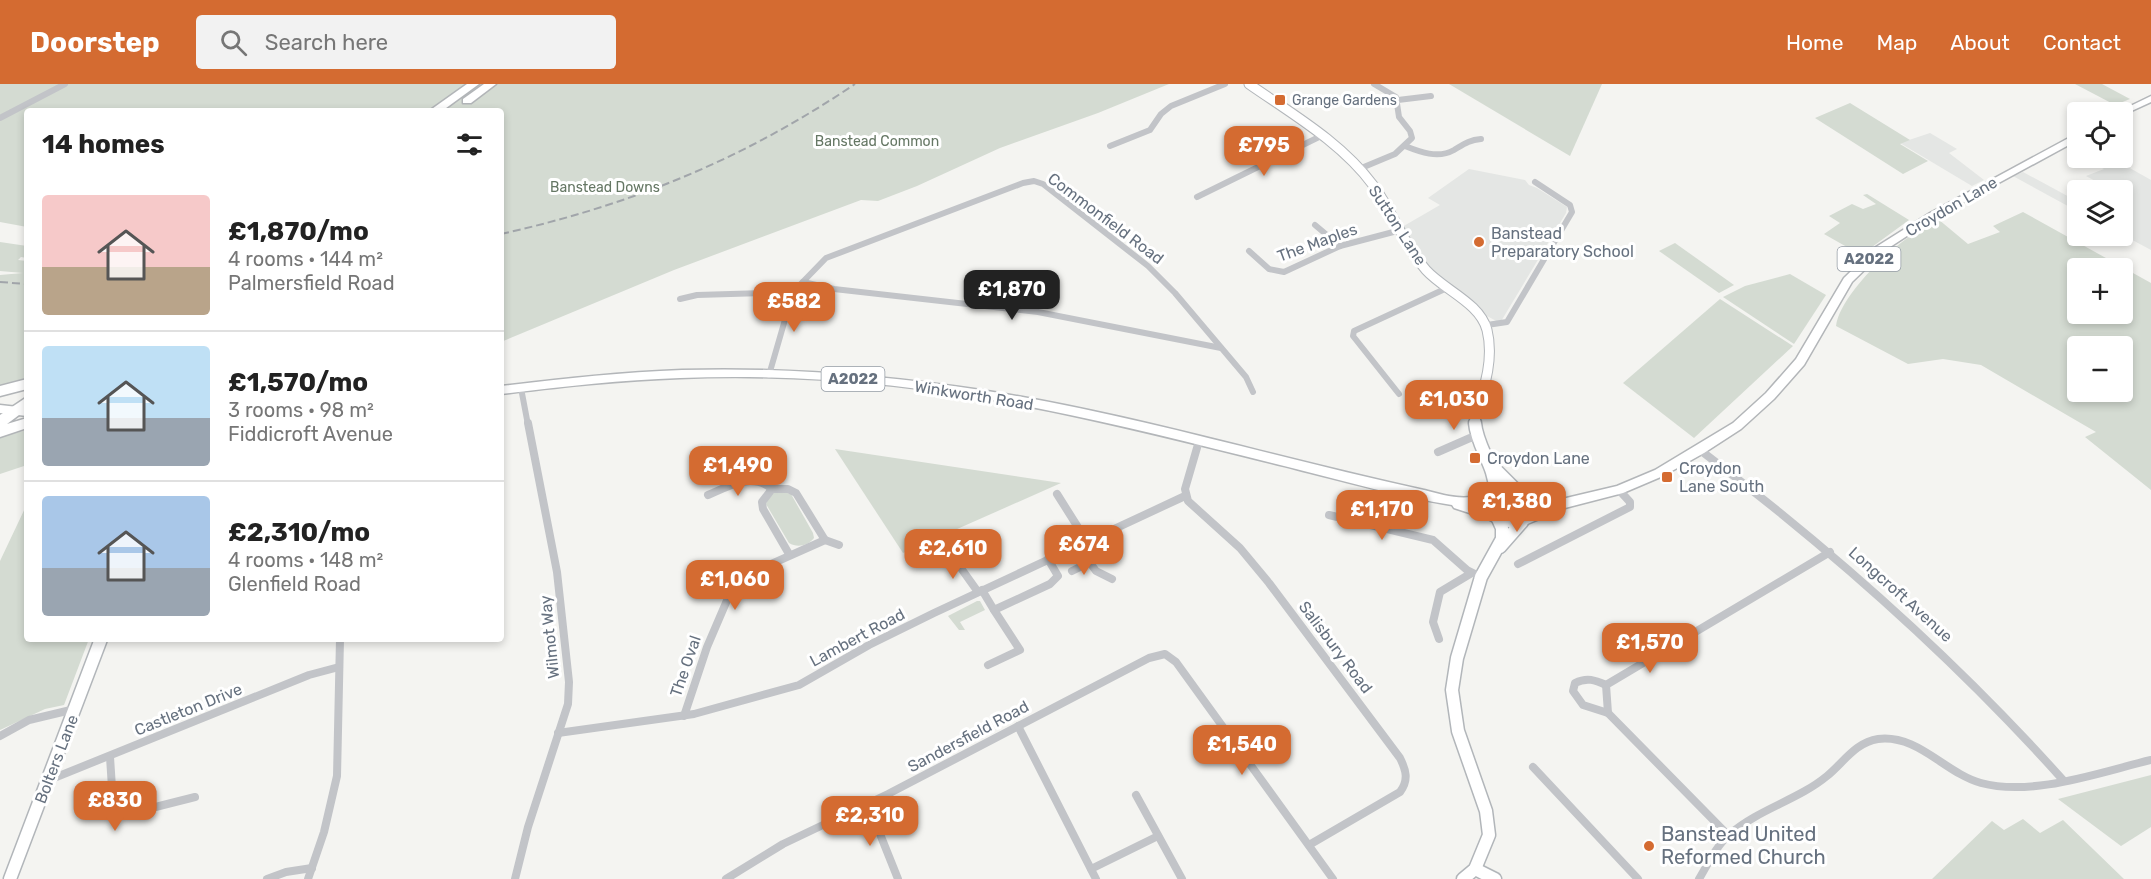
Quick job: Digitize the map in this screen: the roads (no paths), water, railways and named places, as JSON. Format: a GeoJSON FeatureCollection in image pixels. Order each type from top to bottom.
{"type":"FeatureCollection","features":[{"type":"Feature","properties":{"kind":"highway"},"geometry":{"type":"LineString","coordinates":[[439,108],[474,84]]}},
{"type":"Feature","properties":{"kind":"highway"},"geometry":{"type":"LineString","coordinates":[[457,108],[491,84]]}},
{"type":"Feature","properties":{"kind":"highway"},"geometry":{"type":"LineString","coordinates":[[12,405],[24,388]]}},
{"type":"Feature","properties":{"kind":"highway"},"geometry":{"type":"LineString","coordinates":[[0,432],[24,424]]}},
{"type":"Feature","properties":{"kind":"main road","name":"Sutton Lane"},"geometry":{"type":"LineString","coordinates":[[1249,84],[1321,136],[1359,169],[1382,198],[1415,257],[1476,312],[1487,325]]}},
{"type":"Feature","properties":{"kind":"main road"},"geometry":{"type":"LineString","coordinates":[[2133,107],[2151,99]]}},
{"type":"Feature","properties":{"kind":"main road","name":"Croydon Lane"},"geometry":{"type":"LineString","coordinates":[[1525,520],[1562,504],[1619,490],[1659,473],[1737,426],[1770,396],[1800,362],[1848,280],[1880,249],[1933,215],[2067,142]]}},
{"type":"Feature","properties":{"kind":"main road"},"geometry":{"type":"LineString","coordinates":[[1487,325],[1489,340],[1484,388],[1474,421],[1477,438],[1496,482],[1486,504],[1503,534],[1498,549]]}},
{"type":"Feature","properties":{"kind":"main road","name":"Winkworth Road"},"geometry":{"type":"LineString","coordinates":[[504,390],[639,376],[769,375],[869,380],[983,394],[1048,406],[1437,498],[1509,523],[1525,520]]}},
{"type":"Feature","properties":{"kind":"main road"},"geometry":{"type":"LineString","coordinates":[[1463,879],[1475,869],[1489,835],[1486,811],[1458,731],[1452,690],[1457,658],[1476,576],[1532,511],[1522,495],[1489,464]]}},
{"type":"Feature","properties":{"kind":"main road","name":"Croydon Lane"},"geometry":{"type":"LineString","coordinates":[[1491,493],[1522,495],[1545,503],[1562,504]]}},
{"type":"Feature","properties":{"kind":"main road","name":"Winkworth Road"},"geometry":{"type":"LineString","coordinates":[[1437,498],[1473,501],[1491,493]]}},
{"type":"Feature","properties":{"kind":"main road","name":"Bolters Lane"},"geometry":{"type":"LineString","coordinates":[[10,879],[100,642]]}},
{"type":"Feature","properties":{"kind":"main road"},"geometry":{"type":"LineString","coordinates":[[1475,869],[1495,879]]}},
{"type":"Feature","properties":{"kind":"street"},"geometry":{"type":"LineString","coordinates":[[0,118],[65,84]]}},
{"type":"Feature","properties":{"kind":"street"},"geometry":{"type":"LineString","coordinates":[[1110,146],[1150,130],[1161,114],[1171,106],[1225,84]]}},
{"type":"Feature","properties":{"kind":"street"},"geometry":{"type":"LineString","coordinates":[[1359,169],[1377,163],[1405,146],[1412,138],[1399,117],[1398,100],[1390,92],[1374,84]]}},
{"type":"Feature","properties":{"kind":"street"},"geometry":{"type":"LineString","coordinates":[[1398,100],[1431,96]]}},
{"type":"Feature","properties":{"kind":"street"},"geometry":{"type":"LineString","coordinates":[[1197,197],[1321,136]]}},
{"type":"Feature","properties":{"kind":"street"},"geometry":{"type":"LineString","coordinates":[[1405,146],[1417,151],[1437,154],[1449,152],[1467,139],[1481,139]]}},
{"type":"Feature","properties":{"kind":"street","name":"Commonfield Road"},"geometry":{"type":"LineString","coordinates":[[803,282],[832,255],[1023,183],[1034,181],[1051,190],[1148,266],[1246,376],[1252,392]]}},
{"type":"Feature","properties":{"kind":"street"},"geometry":{"type":"LineString","coordinates":[[1487,325],[1507,322],[1569,219],[1572,207],[1535,182]]}},
{"type":"Feature","properties":{"kind":"street"},"geometry":{"type":"LineString","coordinates":[[1315,225],[1340,246]]}},
{"type":"Feature","properties":{"kind":"street","name":"The Maples"},"geometry":{"type":"LineString","coordinates":[[1250,251],[1269,269],[1279,272],[1340,246],[1401,230]]}},
{"type":"Feature","properties":{"kind":"street"},"geometry":{"type":"LineString","coordinates":[[769,375],[793,292],[803,282],[834,289],[1038,312],[1221,348]]}},
{"type":"Feature","properties":{"kind":"street"},"geometry":{"type":"LineString","coordinates":[[1399,394],[1353,336],[1354,331],[1447,288]]}},
{"type":"Feature","properties":{"kind":"street"},"geometry":{"type":"LineString","coordinates":[[680,299],[697,295],[793,292]]}},
{"type":"Feature","properties":{"kind":"street","name":"Wilmot Way"},"geometry":{"type":"LineString","coordinates":[[515,879],[569,692],[566,641],[557,572],[521,388]]}},
{"type":"Feature","properties":{"kind":"street"},"geometry":{"type":"LineString","coordinates":[[1438,452],[1470,438],[1477,438]]}},
{"type":"Feature","properties":{"kind":"street"},"geometry":{"type":"LineString","coordinates":[[1185,496],[1199,441]]}},
{"type":"Feature","properties":{"kind":"street","name":"Longcroft Avenue"},"geometry":{"type":"LineString","coordinates":[[1700,450],[1830,552],[1944,653],[2016,725],[2064,780]]}},
{"type":"Feature","properties":{"kind":"street"},"geometry":{"type":"LineString","coordinates":[[708,495],[749,479],[764,482],[772,489],[788,489],[796,493],[825,540],[839,545]]}},
{"type":"Feature","properties":{"kind":"street"},"geometry":{"type":"LineString","coordinates":[[772,489],[762,502],[763,509],[789,554]]}},
{"type":"Feature","properties":{"kind":"street"},"geometry":{"type":"LineString","coordinates":[[1518,564],[1630,507],[1630,502],[1619,490]]}},
{"type":"Feature","properties":{"kind":"street"},"geometry":{"type":"LineString","coordinates":[[1057,494],[1071,512],[1074,523],[1086,540]]}},
{"type":"Feature","properties":{"kind":"street","name":"Lambert Road"},"geometry":{"type":"LineString","coordinates":[[558,733],[684,716],[799,685],[869,645],[1086,540],[1185,496]]}},
{"type":"Feature","properties":{"kind":"street","name":"Salisbury Road"},"geometry":{"type":"LineString","coordinates":[[1185,496],[1194,507],[1240,548],[1269,582],[1400,758],[1405,768],[1407,779],[1400,792],[1309,846]]}},
{"type":"Feature","properties":{"kind":"street"},"geometry":{"type":"LineString","coordinates":[[1329,514],[1368,528],[1433,540],[1442,544],[1476,576],[1440,592],[1433,622],[1439,639]]}},
{"type":"Feature","properties":{"kind":"street","name":"The Oval"},"geometry":{"type":"LineString","coordinates":[[684,716],[730,590],[739,579],[789,554],[825,540]]}},
{"type":"Feature","properties":{"kind":"street"},"geometry":{"type":"LineString","coordinates":[[1077,545],[1096,571],[1112,579]]}},
{"type":"Feature","properties":{"kind":"street"},"geometry":{"type":"LineString","coordinates":[[1606,685],[1830,552]]}},
{"type":"Feature","properties":{"kind":"street"},"geometry":{"type":"LineString","coordinates":[[957,556],[958,564],[994,610],[1020,650],[988,665]]}},
{"type":"Feature","properties":{"kind":"street"},"geometry":{"type":"LineString","coordinates":[[994,610],[1056,580],[1057,571],[1048,559]]}},
{"type":"Feature","properties":{"kind":"street"},"geometry":{"type":"LineString","coordinates":[[1072,571],[1090,562]]}},
{"type":"Feature","properties":{"kind":"street"},"geometry":{"type":"LineString","coordinates":[[308,879],[330,812],[337,776],[340,642]]}},
{"type":"Feature","properties":{"kind":"street","name":"Sandersfield Road"},"geometry":{"type":"LineString","coordinates":[[726,879],[783,844],[867,804],[1149,658],[1165,654],[1176,662],[1309,846]]}},
{"type":"Feature","properties":{"kind":"street","name":"Castleton Drive"},"geometry":{"type":"LineString","coordinates":[[49,780],[309,675],[339,667]]}},
{"type":"Feature","properties":{"kind":"street"},"geometry":{"type":"LineString","coordinates":[[1606,685],[1593,679],[1583,678],[1575,682],[1573,691],[1582,705],[1591,710],[1608,712],[1728,835]]}},
{"type":"Feature","properties":{"kind":"street"},"geometry":{"type":"LineString","coordinates":[[1606,685],[1608,712]]}},
{"type":"Feature","properties":{"kind":"street"},"geometry":{"type":"LineString","coordinates":[[0,736],[29,720],[75,709]]}},
{"type":"Feature","properties":{"kind":"street"},"geometry":{"type":"LineString","coordinates":[[1018,726],[1094,874],[1158,836]]}},
{"type":"Feature","properties":{"kind":"street"},"geometry":{"type":"LineString","coordinates":[[1699,879],[1728,835],[1762,812],[1826,777],[1853,752],[1870,741],[1879,739],[1905,743],[1967,778],[1981,783],[2010,787],[2064,780],[2151,760]]}},
{"type":"Feature","properties":{"kind":"street"},"geometry":{"type":"LineString","coordinates":[[110,757],[113,803],[110,815],[112,818],[195,797]]}},
{"type":"Feature","properties":{"kind":"street"},"geometry":{"type":"LineString","coordinates":[[1533,767],[1638,879]]}},
{"type":"Feature","properties":{"kind":"street"},"geometry":{"type":"LineString","coordinates":[[1136,795],[1182,879]]}},
{"type":"Feature","properties":{"kind":"street"},"geometry":{"type":"LineString","coordinates":[[113,803],[144,801],[150,810]]}},
{"type":"Feature","properties":{"kind":"street"},"geometry":{"type":"LineString","coordinates":[[867,804],[898,879]]}},
{"type":"Feature","properties":{"kind":"street"},"geometry":{"type":"LineString","coordinates":[[1309,846],[1333,879]]}},
{"type":"Feature","properties":{"kind":"street"},"geometry":{"type":"LineString","coordinates":[[267,879],[286,872],[312,868]]}},
{"type":"Feature","properties":{"kind":"railway"},"geometry":{"type":"LineString","coordinates":[[504,233],[596,209],[685,176],[771,135],[855,84]]}},
{"type":"Feature","properties":{"kind":"railway"},"geometry":{"type":"LineString","coordinates":[[0,282],[24,284]]}},
{"type":"Feature","properties":{"kind":"place","name":"Grange Gardens"},"geometry":{"type":"Point","coordinates":[1280,100]}},
{"type":"Feature","properties":{"kind":"place","name":"Banstead Preparatory School"},"geometry":{"type":"Point","coordinates":[1479,242]}},
{"type":"Feature","properties":{"kind":"place","name":"Croydon Lane"},"geometry":{"type":"Point","coordinates":[1475,458]}},
{"type":"Feature","properties":{"kind":"place","name":"Croydon Lane South"},"geometry":{"type":"Point","coordinates":[1667,477]}},
{"type":"Feature","properties":{"kind":"place","name":"Banstead United Reformed Church"},"geometry":{"type":"Point","coordinates":[1649,846]}},
{"type":"Feature","properties":{"kind":"park label","name":"Banstead Common"},"geometry":{"type":"Point","coordinates":[877,141]}},
{"type":"Feature","properties":{"kind":"park label","name":"Banstead Downs"},"geometry":{"type":"Point","coordinates":[605,187]}}]}
